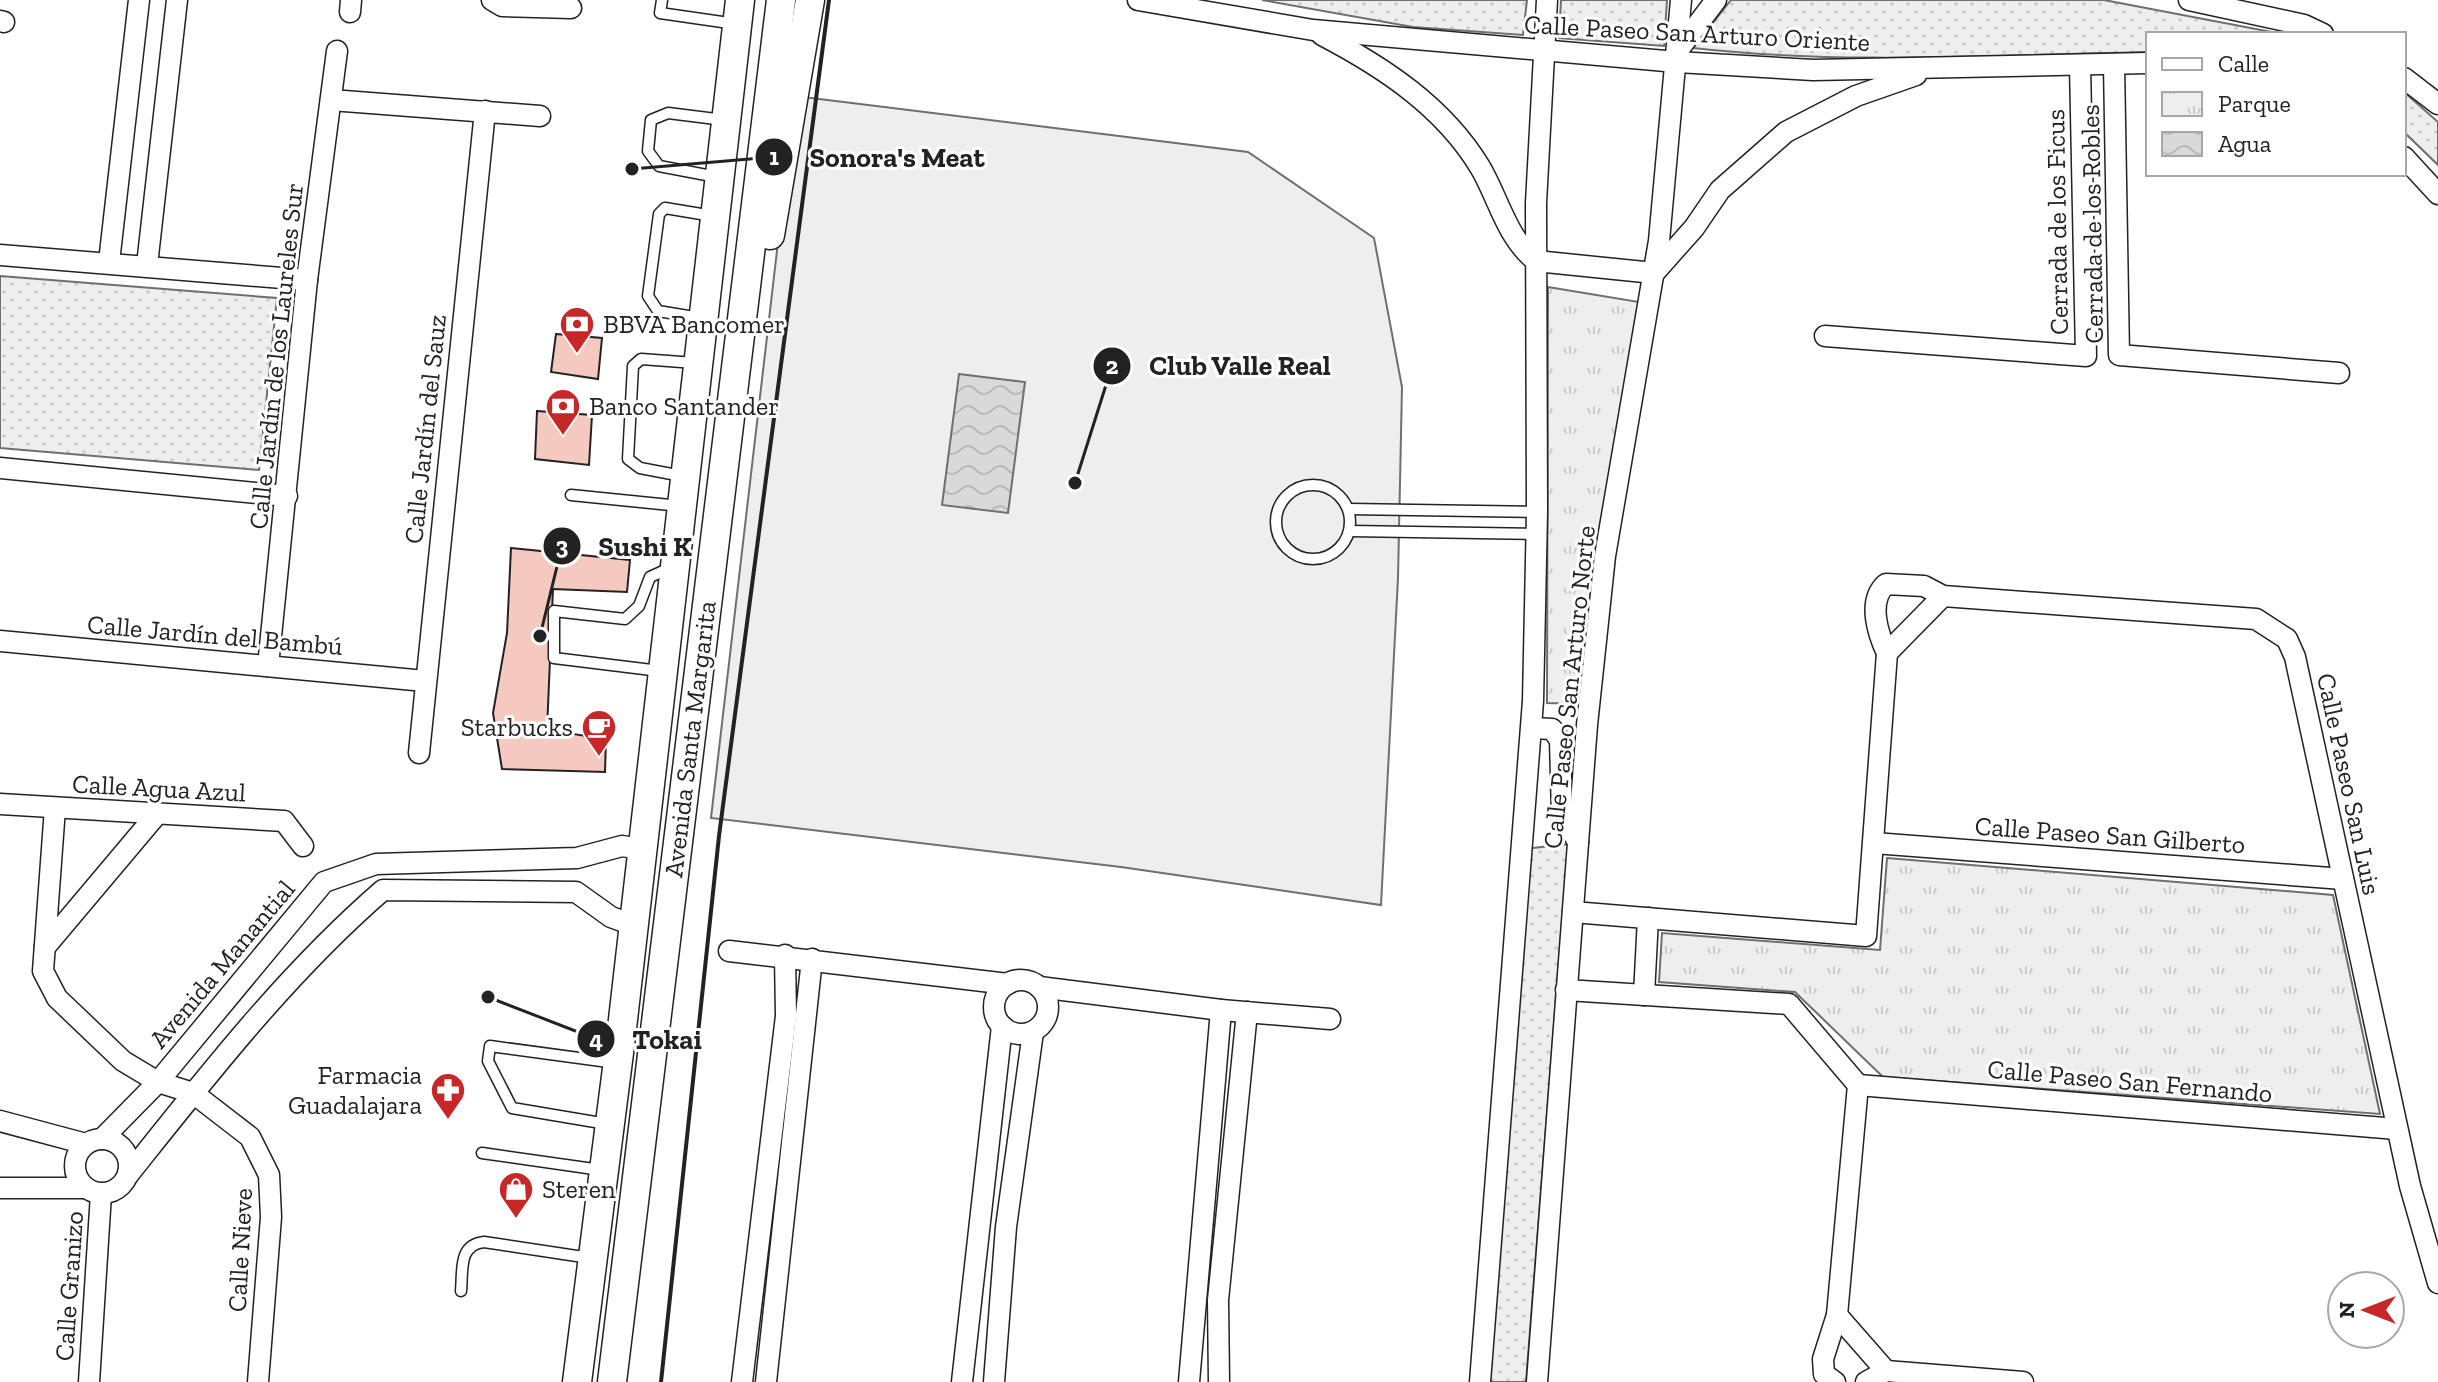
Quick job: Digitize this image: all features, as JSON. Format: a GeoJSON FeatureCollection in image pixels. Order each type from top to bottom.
{"type":"FeatureCollection","features":[{"type":"Feature","properties":{"kind":"main road","name":"Avenida Santa Margarita"},"geometry":{"type":"LineString","coordinates":[[612,1382],[781,0]]}},
{"type":"Feature","properties":{"kind":"main road"},"geometry":{"type":"LineString","coordinates":[[746,282],[769,242],[810,0]]}},
{"type":"Feature","properties":{"kind":"main road","name":"Avenida Santa Margarita"},"geometry":{"type":"LineString","coordinates":[[577,1382],[619,1050],[738,12]]}},
{"type":"Feature","properties":{"kind":"main road"},"geometry":{"type":"LineString","coordinates":[[714,216],[720,235],[717,306],[722,314],[742,318]]}},
{"type":"Feature","properties":{"kind":"main road"},"geometry":{"type":"LineString","coordinates":[[642,849],[651,853],[664,872],[660,984]]}},
{"type":"Feature","properties":{"kind":"main road"},"geometry":{"type":"LineString","coordinates":[[619,1050],[625,1067],[615,1161],[622,1173],[636,1175]]}},
{"type":"Feature","properties":{"kind":"street"},"geometry":{"type":"LineString","coordinates":[[492,0],[502,6],[571,8]]}},
{"type":"Feature","properties":{"kind":"street","name":"Calle Paseo San Arturo Oriente"},"geometry":{"type":"LineString","coordinates":[[1138,0],[1313,30],[1541,51],[1678,56],[1813,70],[2146,63]]}},
{"type":"Feature","properties":{"kind":"street","name":"Calle Paseo San Arturo Norte"},"geometry":{"type":"LineString","coordinates":[[1480,1382],[1532,728],[1537,512],[1536,261],[1541,51],[1547,0]]}},
{"type":"Feature","properties":{"kind":"street","name":"Calle Paseo San Arturo Norte"},"geometry":{"type":"LineString","coordinates":[[1537,1382],[1578,842],[1605,556],[1654,273],[1678,56],[1681,0]]}},
{"type":"Feature","properties":{"kind":"street"},"geometry":{"type":"LineString","coordinates":[[1678,56],[1716,0]]}},
{"type":"Feature","properties":{"kind":"street"},"geometry":{"type":"LineString","coordinates":[[2189,0],[2219,2],[2304,25],[2319,32]]}},
{"type":"Feature","properties":{"kind":"street"},"geometry":{"type":"LineString","coordinates":[[109,262],[139,6],[176,7],[147,265]]}},
{"type":"Feature","properties":{"kind":"street","name":"Calle Paseo San Arturo Oriente"},"geometry":{"type":"LineString","coordinates":[[1313,30],[1394,77],[1437,115],[1478,164],[1511,234],[1536,261]]}},
{"type":"Feature","properties":{"kind":"street","name":"Calle Jardín de los Laureles Sur"},"geometry":{"type":"LineString","coordinates":[[268,666],[307,280],[337,51]]}},
{"type":"Feature","properties":{"kind":"street","name":"Cerrada de los Robles"},"geometry":{"type":"LineString","coordinates":[[2114,64],[2119,355],[2339,373]]}},
{"type":"Feature","properties":{"kind":"street","name":"Cerrada de los Ficus"},"geometry":{"type":"LineString","coordinates":[[1825,336],[2086,356],[2080,65]]}},
{"type":"Feature","properties":{"kind":"street","name":"Calle Paseo San Arturo Oriente"},"geometry":{"type":"LineString","coordinates":[[1654,273],[1694,228],[1720,190],[1786,132],[1856,96],[1935,69]]}},
{"type":"Feature","properties":{"kind":"street"},"geometry":{"type":"LineString","coordinates":[[2406,80],[2438,104]]}},
{"type":"Feature","properties":{"kind":"street"},"geometry":{"type":"LineString","coordinates":[[331,100],[540,116]]}},
{"type":"Feature","properties":{"kind":"street","name":"Calle Jardín del Sauz"},"geometry":{"type":"LineString","coordinates":[[419,753],[485,111]]}},
{"type":"Feature","properties":{"kind":"street"},"geometry":{"type":"LineString","coordinates":[[2406,159],[2438,194]]}},
{"type":"Feature","properties":{"kind":"street"},"geometry":{"type":"LineString","coordinates":[[0,255],[307,280]]}},
{"type":"Feature","properties":{"kind":"street"},"geometry":{"type":"LineString","coordinates":[[1536,261],[1654,273]]}},
{"type":"Feature","properties":{"kind":"street"},"geometry":{"type":"LineString","coordinates":[[0,468],[287,496]]}},
{"type":"Feature","properties":{"kind":"street","name":"Calle Paseo San Luis"},"geometry":{"type":"LineString","coordinates":[[1573,912],[1866,936],[1887,653],[1876,630],[1881,588],[1894,582],[1924,586],[1943,596],[2256,619],[2279,630],[2295,657],[2397,1129],[2438,1283]]}},
{"type":"Feature","properties":{"kind":"street"},"geometry":{"type":"LineString","coordinates":[[1887,653],[1943,596]]}},
{"type":"Feature","properties":{"kind":"street","name":"Calle Jardín del Bambú"},"geometry":{"type":"LineString","coordinates":[[0,641],[425,681]]}},
{"type":"Feature","properties":{"kind":"street"},"geometry":{"type":"LineString","coordinates":[[1532,728],[1552,729],[1560,740],[1562,815],[1578,842]]}},
{"type":"Feature","properties":{"kind":"street","name":"Calle Agua Azul"},"geometry":{"type":"LineString","coordinates":[[0,804],[284,821],[303,846]]}},
{"type":"Feature","properties":{"kind":"street","name":"Calle Nieve"},"geometry":{"type":"LineString","coordinates":[[55,808],[43,971],[57,998],[123,1061],[158,1082],[193,1093],[250,1137],[269,1175],[271,1217],[258,1382]]}},
{"type":"Feature","properties":{"kind":"street"},"geometry":{"type":"LineString","coordinates":[[45,947],[157,814]]}},
{"type":"Feature","properties":{"kind":"street","name":"Calle Paseo San Gilberto"},"geometry":{"type":"LineString","coordinates":[[1874,843],[2343,879]]}},
{"type":"Feature","properties":{"kind":"street","name":"Avenida Manantial"},"geometry":{"type":"LineString","coordinates":[[94,1141],[158,1082],[324,882],[376,864],[577,858],[622,846],[642,849]]}},
{"type":"Feature","properties":{"kind":"street"},"geometry":{"type":"LineString","coordinates":[[421,862],[423,888]]}},
{"type":"Feature","properties":{"kind":"street"},"geometry":{"type":"LineString","coordinates":[[0,1188],[118,1189],[193,1093],[331,935],[383,890],[423,888],[576,892],[611,917],[633,925]]}},
{"type":"Feature","properties":{"kind":"street"},"geometry":{"type":"LineString","coordinates":[[1644,995],[1648,918]]}},
{"type":"Feature","properties":{"kind":"street"},"geometry":{"type":"LineString","coordinates":[[729,951],[785,955],[1008,984],[1019,980],[1039,987],[1221,1010],[1330,1019]]}},
{"type":"Feature","properties":{"kind":"street"},"geometry":{"type":"LineString","coordinates":[[742,1382],[786,1016],[785,955]]}},
{"type":"Feature","properties":{"kind":"street"},"geometry":{"type":"LineString","coordinates":[[766,1382],[812,959]]}},
{"type":"Feature","properties":{"kind":"street"},"geometry":{"type":"LineString","coordinates":[[962,1382],[977,1223],[1002,1026],[995,1003],[1008,984]]}},
{"type":"Feature","properties":{"kind":"street"},"geometry":{"type":"LineString","coordinates":[[1002,1026],[1017,1034],[1033,1032],[1043,1023],[1048,1011],[1047,998],[1039,987]]}},
{"type":"Feature","properties":{"kind":"street"},"geometry":{"type":"LineString","coordinates":[[1566,990],[1789,1004],[1858,1085],[1837,1315],[1823,1359],[1824,1374],[1835,1382]]}},
{"type":"Feature","properties":{"kind":"street"},"geometry":{"type":"LineString","coordinates":[[1189,1382],[1221,1010]]}},
{"type":"Feature","properties":{"kind":"street"},"geometry":{"type":"LineString","coordinates":[[1219,1382],[1218,1300],[1247,1012]]}},
{"type":"Feature","properties":{"kind":"street"},"geometry":{"type":"LineString","coordinates":[[994,1382],[1006,1227],[1033,1032]]}},
{"type":"Feature","properties":{"kind":"street","name":"Calle Paseo San Fernando"},"geometry":{"type":"LineString","coordinates":[[1858,1085],[2397,1129]]}},
{"type":"Feature","properties":{"kind":"street"},"geometry":{"type":"LineString","coordinates":[[0,1121],[118,1144],[128,1158],[128,1175]]}},
{"type":"Feature","properties":{"kind":"street"},"geometry":{"type":"LineString","coordinates":[[93,1191],[75,1175],[76,1157],[94,1141]]}},
{"type":"Feature","properties":{"kind":"street","name":"Calle Granizo"},"geometry":{"type":"LineString","coordinates":[[89,1382],[93,1191]]}},
{"type":"Feature","properties":{"kind":"street"},"geometry":{"type":"LineString","coordinates":[[764,1197],[786,1200]]}},
{"type":"Feature","properties":{"kind":"street"},"geometry":{"type":"LineString","coordinates":[[977,1223],[1006,1227]]}},
{"type":"Feature","properties":{"kind":"street"},"geometry":{"type":"LineString","coordinates":[[1200,1257],[1222,1261]]}},
{"type":"Feature","properties":{"kind":"street"},"geometry":{"type":"LineString","coordinates":[[1837,1315],[1886,1371]]}},
{"type":"Feature","properties":{"kind":"street"},"geometry":{"type":"LineString","coordinates":[[1866,1382],[1886,1371],[2023,1382]]}},
{"type":"Feature","properties":{"kind":"lane"},"geometry":{"type":"LineString","coordinates":[[662,0],[660,13],[738,12]]}},
{"type":"Feature","properties":{"kind":"lane"},"geometry":{"type":"LineString","coordinates":[[719,177],[659,166],[648,151],[651,120],[668,113],[725,121]]}},
{"type":"Feature","properties":{"kind":"lane"},"geometry":{"type":"LineString","coordinates":[[702,319],[658,311],[648,296],[659,214],[665,208],[714,216]]}},
{"type":"Feature","properties":{"kind":"lane"},"geometry":{"type":"LineString","coordinates":[[684,476],[640,468],[628,459],[633,366],[641,359],[697,363]]}},
{"type":"Feature","properties":{"kind":"lane"},"geometry":{"type":"LineString","coordinates":[[1321,484],[1338,493],[1349,509],[1350,531],[1341,548],[1324,558],[1304,559],[1287,549],[1277,533],[1276,513],[1285,496],[1302,485],[1321,484]]}},
{"type":"Feature","properties":{"kind":"lane"},"geometry":{"type":"LineString","coordinates":[[571,495],[681,506]]}},
{"type":"Feature","properties":{"kind":"lane"},"geometry":{"type":"LineString","coordinates":[[1349,509],[1537,512]]}},
{"type":"Feature","properties":{"kind":"lane"},"geometry":{"type":"LineString","coordinates":[[1350,531],[1536,534]]}},
{"type":"Feature","properties":{"kind":"lane"},"geometry":{"type":"LineString","coordinates":[[662,672],[554,658],[554,611],[625,619],[639,606],[650,577],[674,566]]}},
{"type":"Feature","properties":{"kind":"lane"},"geometry":{"type":"LineString","coordinates":[[609,1124],[512,1108],[488,1061],[490,1046],[619,1050]]}},
{"type":"Feature","properties":{"kind":"lane"},"geometry":{"type":"LineString","coordinates":[[482,1153],[603,1170]]}},
{"type":"Feature","properties":{"kind":"lane"},"geometry":{"type":"LineString","coordinates":[[461,1291],[465,1250],[472,1243],[484,1242],[592,1259]]}},
{"type":"Feature","properties":{"kind":"green space"},"geometry":{"type":"Polygon","coordinates":[[[1262,0],[1527,0],[1523,35],[1413,27],[1262,0]]]}},
{"type":"Feature","properties":{"kind":"green space"},"geometry":{"type":"Polygon","coordinates":[[[1561,0],[1667,0],[1664,46],[1559,38],[1561,0]]]}},
{"type":"Feature","properties":{"kind":"green space"},"geometry":{"type":"Polygon","coordinates":[[[1731,0],[2104,0],[2272,32],[2146,32],[2146,52],[1977,57],[1863,58],[1693,48],[1731,0]]]}},
{"type":"Feature","properties":{"kind":"green space"},"geometry":{"type":"Polygon","coordinates":[[[2406,94],[2438,122],[2438,165],[2406,134],[2406,94]]]}},
{"type":"Feature","properties":{"kind":"green space"},"geometry":{"type":"Polygon","coordinates":[[[795,96],[1248,152],[1374,238],[1402,387],[1398,578],[1381,905],[1121,867],[711,818],[795,96]]]}},
{"type":"Feature","properties":{"kind":"green space"},"geometry":{"type":"Polygon","coordinates":[[[0,276],[277,298],[259,470],[0,448],[0,276]]]}},
{"type":"Feature","properties":{"kind":"green space"},"geometry":{"type":"Polygon","coordinates":[[[1548,287],[1639,302],[1581,704],[1547,703],[1548,287]]]}},
{"type":"Feature","properties":{"kind":"green space"},"geometry":{"type":"Polygon","coordinates":[[[1568,844],[1526,1382],[1485,1382],[1524,849],[1568,844]]]}},
{"type":"Feature","properties":{"kind":"green space"},"geometry":{"type":"Polygon","coordinates":[[[1887,858],[2333,895],[2380,1114],[1883,1077],[1795,992],[1659,982],[1662,933],[1880,950],[1887,858]]]}},
{"type":"Feature","properties":{"kind":"water"},"geometry":{"type":"Polygon","coordinates":[[[959,374],[1025,382],[1008,513],[942,505],[959,374]]]}},
{"type":"Feature","properties":{"kind":"building","name":"BBVA Bancomer"},"geometry":{"type":"Polygon","coordinates":[[[556,334],[602,338],[598,379],[551,372],[556,334]]]}},
{"type":"Feature","properties":{"kind":"building","name":"Banco Santander"},"geometry":{"type":"Polygon","coordinates":[[[537,411],[592,415],[589,465],[535,459],[537,411]]]}},
{"type":"Feature","properties":{"kind":"building"},"geometry":{"type":"Polygon","coordinates":[[[511,548],[630,560],[627,592],[553,589],[547,730],[606,739],[605,772],[502,769],[493,713],[507,633],[511,548]]]}},
{"type":"Feature","properties":{"kind":"wall"},"geometry":{"type":"LineString","coordinates":[[661,1382],[719,836],[829,0]]}},
{"type":"Feature","properties":{"kind":"place","name":"Sonora's Meat"},"geometry":{"type":"Point","coordinates":[632,169]}},
{"type":"Feature","properties":{"kind":"place","name":"BBVA Bancomer"},"geometry":{"type":"Point","coordinates":[577,355]}},
{"type":"Feature","properties":{"kind":"place","name":"Banco Santander"},"geometry":{"type":"Point","coordinates":[563,437]}},
{"type":"Feature","properties":{"kind":"place","name":"Club Valle Real"},"geometry":{"type":"Point","coordinates":[1075,483]}},
{"type":"Feature","properties":{"kind":"place","name":"Sushi K"},"geometry":{"type":"Point","coordinates":[540,636]}},
{"type":"Feature","properties":{"kind":"place","name":"Starbucks"},"geometry":{"type":"Point","coordinates":[599,758]}},
{"type":"Feature","properties":{"kind":"place","name":"Tokai"},"geometry":{"type":"Point","coordinates":[488,997]}},
{"type":"Feature","properties":{"kind":"place","name":"Farmacia Guadalajara"},"geometry":{"type":"Point","coordinates":[448,1121]}},
{"type":"Feature","properties":{"kind":"place","name":"Steren"},"geometry":{"type":"Point","coordinates":[516,1220]}}]}
